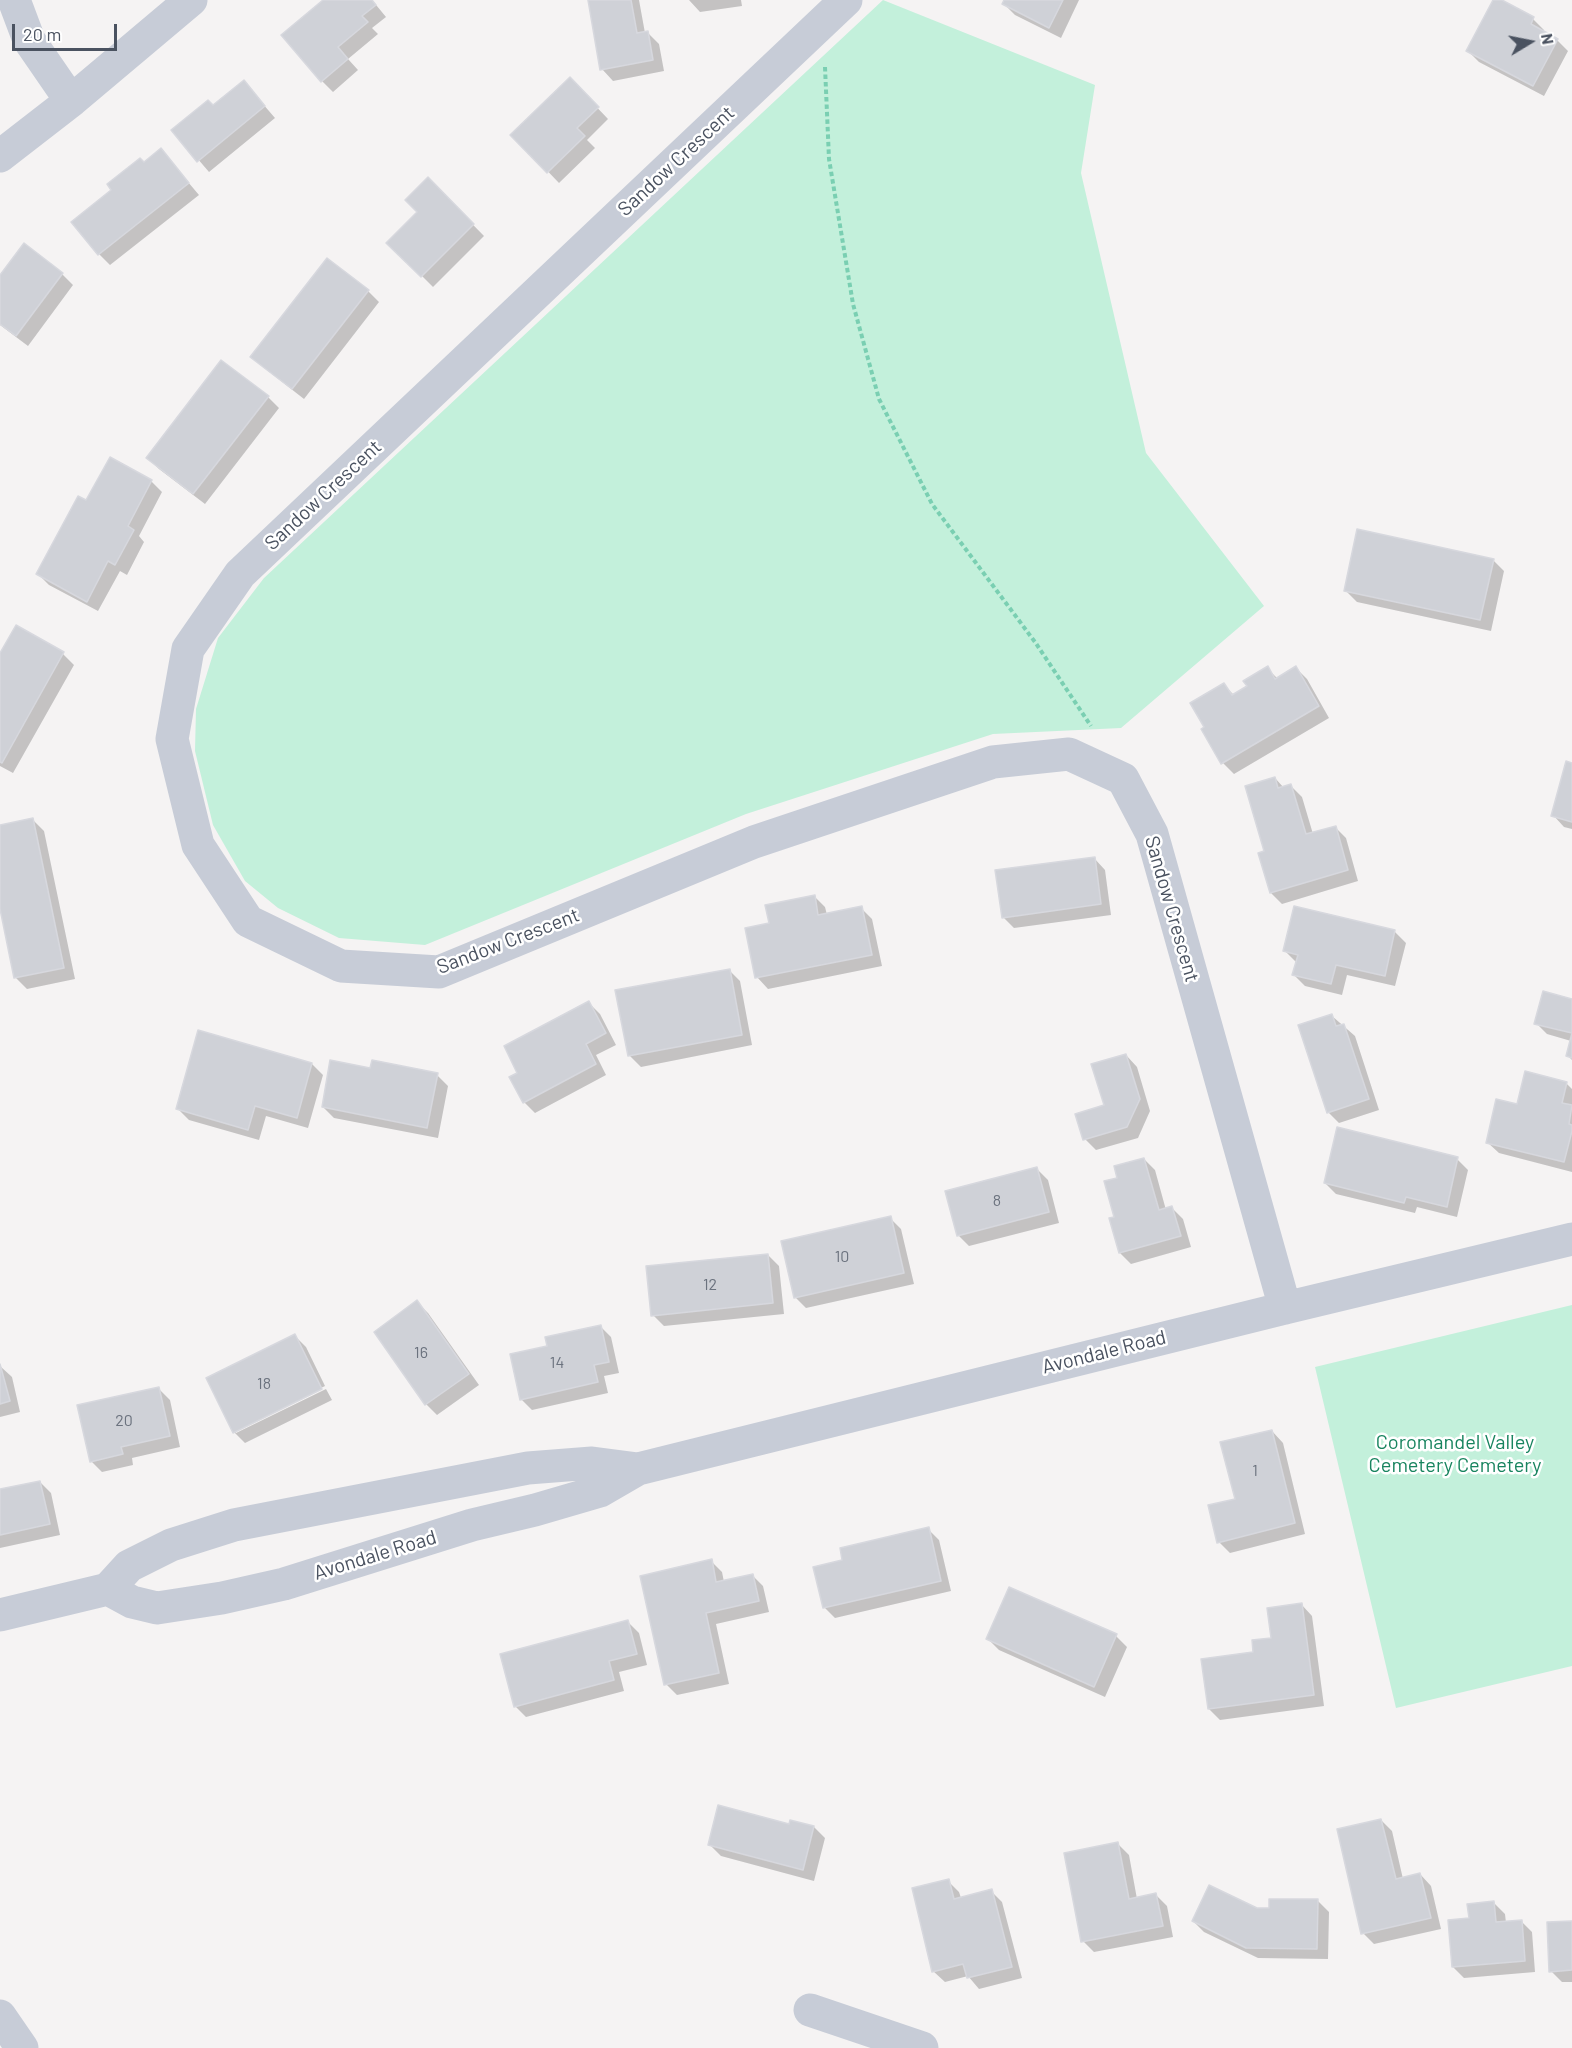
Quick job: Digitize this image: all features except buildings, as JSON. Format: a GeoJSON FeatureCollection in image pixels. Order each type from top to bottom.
{"type":"FeatureCollection","features":[{"type":"Feature","properties":{"kind":"street"},"geometry":{"type":"LineString","coordinates":[[14,0],[29,40],[70,101]]}},
{"type":"Feature","properties":{"kind":"street"},"geometry":{"type":"LineString","coordinates":[[0,156],[191,0]]}},
{"type":"Feature","properties":{"kind":"street","name":"Sandow Crescent"},"geometry":{"type":"LineString","coordinates":[[835,11],[240,574],[188,649],[172,739],[198,845],[248,921],[340,966],[439,972],[754,842],[993,762],[1070,754],[1123,779],[1152,834],[1285,1308]]}},
{"type":"Feature","properties":{"kind":"street","name":"Avondale Road"},"geometry":{"type":"LineString","coordinates":[[638,1469],[592,1463],[528,1468],[234,1525],[171,1545],[129,1566],[108,1589],[132,1602],[157,1608],[222,1598],[284,1584],[472,1525],[600,1491],[638,1469],[1572,1239]]}},
{"type":"Feature","properties":{"kind":"street"},"geometry":{"type":"LineString","coordinates":[[0,1615],[108,1589]]}},
{"type":"Feature","properties":{"kind":"street"},"geometry":{"type":"LineString","coordinates":[[810,2010],[921,2048]]}},
{"type":"Feature","properties":{"kind":"street"},"geometry":{"type":"LineString","coordinates":[[0,2016],[22,2048]]}},
{"type":"Feature","properties":{"kind":"path"},"geometry":{"type":"LineString","coordinates":[[835,11],[829,159],[853,304],[879,399],[932,504],[1035,642],[1094,730]]}},
{"type":"Feature","properties":{"kind":"green space"},"geometry":{"type":"Polygon","coordinates":[[[883,0],[1095,85],[1081,173],[1146,453],[1264,606],[1121,728],[993,734],[746,814],[425,945],[339,938],[278,908],[245,881],[213,825],[195,751],[196,709],[218,638],[264,578],[883,0]]]}},
{"type":"Feature","properties":{"kind":"green space","name":"Coromandel Valley Cemetery Cemetery"},"geometry":{"type":"Polygon","coordinates":[[[1572,1305],[1572,1666],[1396,1708],[1315,1367],[1572,1305]]]}}]}
